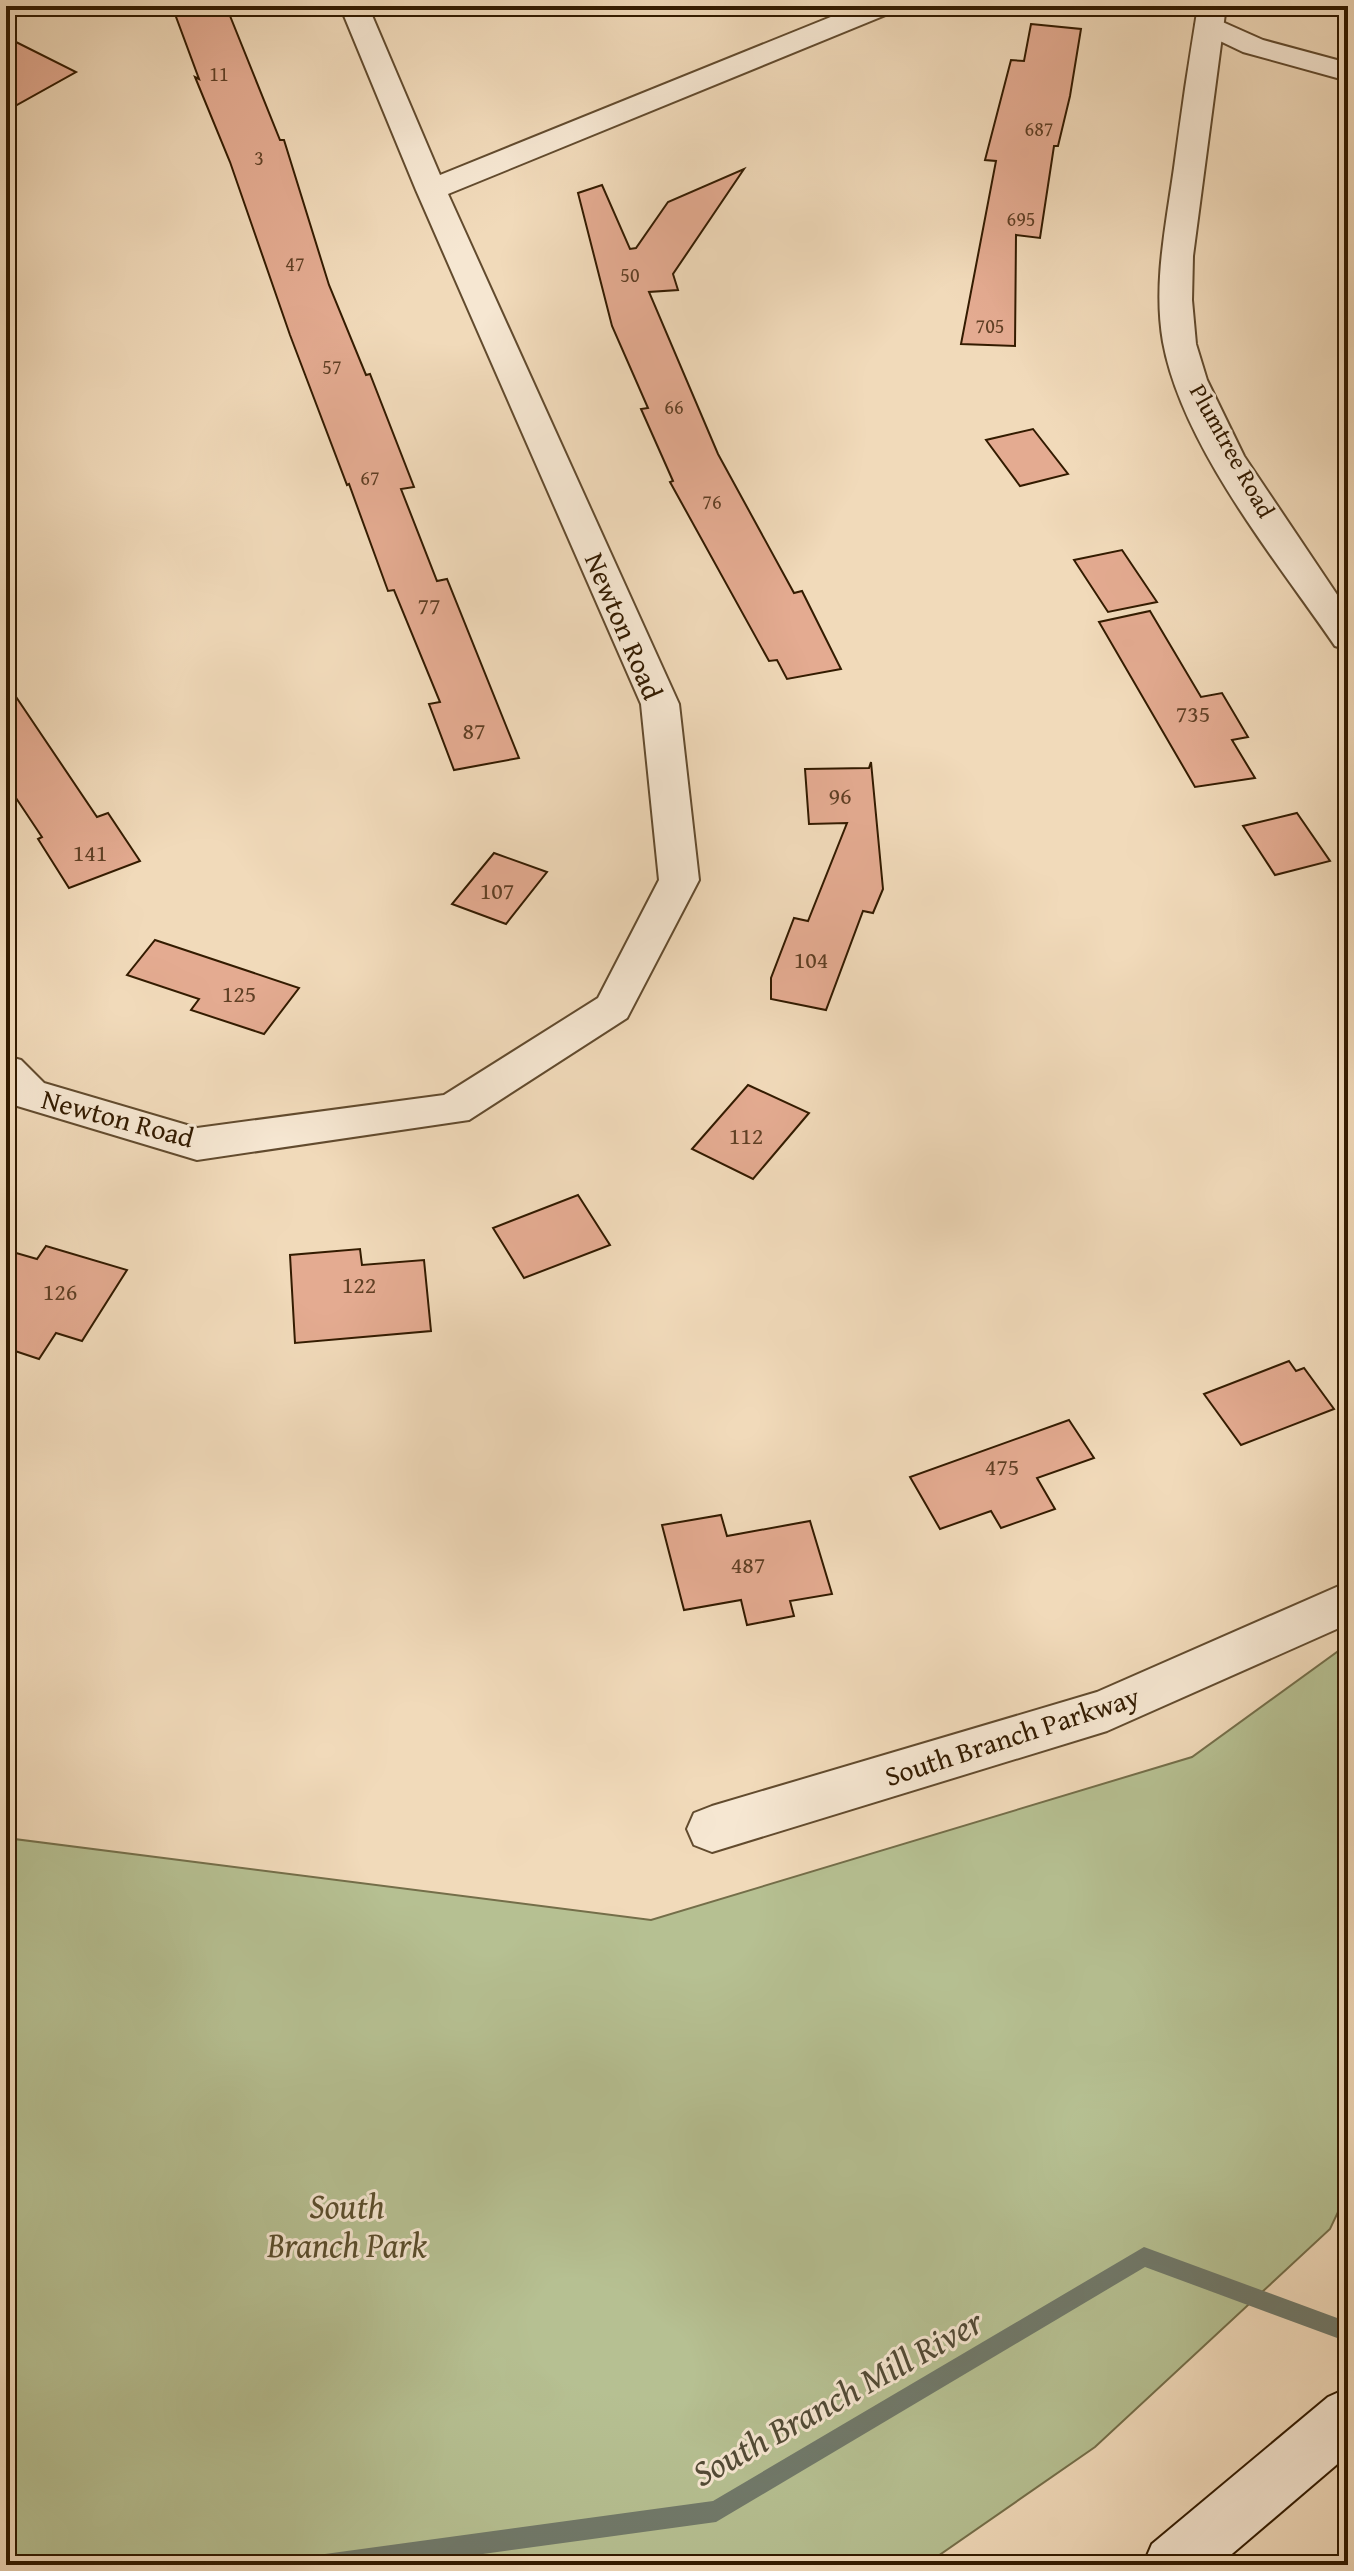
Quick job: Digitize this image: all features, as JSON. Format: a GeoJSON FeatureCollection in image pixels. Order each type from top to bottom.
{"type":"FeatureCollection","features":[{"type":"Feature","properties":{"kind":"street","name":"Newton Road"},"geometry":{"type":"LineString","coordinates":[[6,1071],[29,1094],[197,1144],[454,1109],[613,1008],[679,880],[660,704],[431,190],[354,6]]}},
{"type":"Feature","properties":{"kind":"street"},"geometry":{"type":"LineString","coordinates":[[431,190],[883,6]]}},
{"type":"Feature","properties":{"kind":"street"},"geometry":{"type":"LineString","coordinates":[[1210,15],[1253,46],[1348,72]]}},
{"type":"Feature","properties":{"kind":"street","name":"Plumtree Road"},"geometry":{"type":"LineString","coordinates":[[1210,15],[1176,264],[1180,345],[1193,386],[1244,482],[1348,638]]}},
{"type":"Feature","properties":{"kind":"street","name":"South Branch Parkway"},"geometry":{"type":"LineString","coordinates":[[712,1829],[1107,1710],[1348,1602]]}},
{"type":"Feature","properties":{"kind":"street"},"geometry":{"type":"LineString","coordinates":[[1173,2565],[1348,2417]]}},
{"type":"Feature","properties":{"kind":"green space","name":"South Branch Park"},"geometry":{"type":"Polygon","coordinates":[[[1348,1644],[1348,2191],[1330,2229],[1095,2447],[925,2565],[6,2565],[6,1838],[651,1920],[1192,1757],[1348,1644]]]}},
{"type":"Feature","properties":{"kind":"building"},"geometry":{"type":"Polygon","coordinates":[[[172,6],[226,6],[280,140],[284,140],[329,285],[366,375],[370,374],[414,487],[401,489],[437,581],[447,579],[519,758],[454,770],[429,704],[440,702],[394,590],[388,591],[347,485],[290,335],[230,162],[195,77],[199,79],[172,6]]]}},
{"type":"Feature","properties":{"kind":"building"},"geometry":{"type":"Polygon","coordinates":[[[1031,24],[1081,29],[1070,96],[1058,146],[1054,146],[1040,238],[1016,235],[1015,346],[961,344],[996,161],[985,160],[1011,60],[1024,61],[1031,24]]]}},
{"type":"Feature","properties":{"kind":"building"},"geometry":{"type":"Polygon","coordinates":[[[6,37],[76,72],[6,111],[6,37]]]}},
{"type":"Feature","properties":{"kind":"building"},"geometry":{"type":"Polygon","coordinates":[[[744,169],[673,274],[678,290],[649,292],[718,454],[794,593],[802,591],[841,669],[787,679],[777,660],[769,661],[670,482],[673,481],[641,409],[648,408],[612,326],[578,193],[602,185],[630,249],[636,248],[668,202],[744,169]]]}},
{"type":"Feature","properties":{"kind":"building"},"geometry":{"type":"Polygon","coordinates":[[[1033,429],[1068,474],[1020,486],[986,440],[1033,429]]]}},
{"type":"Feature","properties":{"kind":"building"},"geometry":{"type":"Polygon","coordinates":[[[1122,550],[1157,602],[1108,612],[1074,560],[1122,550]]]}},
{"type":"Feature","properties":{"kind":"building"},"geometry":{"type":"Polygon","coordinates":[[[1150,611],[1201,697],[1222,693],[1248,737],[1232,740],[1255,778],[1195,787],[1099,622],[1150,611]]]}},
{"type":"Feature","properties":{"kind":"building"},"geometry":{"type":"Polygon","coordinates":[[[6,682],[97,817],[108,813],[140,861],[69,888],[38,839],[42,837],[6,783],[6,682]]]}},
{"type":"Feature","properties":{"kind":"building"},"geometry":{"type":"Polygon","coordinates":[[[871,762],[883,889],[873,913],[863,911],[826,1010],[771,999],[771,978],[794,918],[808,921],[847,823],[809,824],[805,769],[869,768],[871,762]]]}},
{"type":"Feature","properties":{"kind":"building"},"geometry":{"type":"Polygon","coordinates":[[[1297,813],[1330,861],[1275,875],[1243,826],[1297,813]]]}},
{"type":"Feature","properties":{"kind":"building"},"geometry":{"type":"Polygon","coordinates":[[[494,853],[547,872],[506,924],[452,904],[494,853]]]}},
{"type":"Feature","properties":{"kind":"building"},"geometry":{"type":"Polygon","coordinates":[[[155,940],[299,988],[264,1034],[191,1010],[199,999],[127,975],[155,940]]]}},
{"type":"Feature","properties":{"kind":"building"},"geometry":{"type":"Polygon","coordinates":[[[748,1085],[809,1113],[753,1179],[692,1149],[748,1085]]]}},
{"type":"Feature","properties":{"kind":"building"},"geometry":{"type":"Polygon","coordinates":[[[578,1195],[610,1245],[524,1278],[493,1228],[578,1195]]]}},
{"type":"Feature","properties":{"kind":"building"},"geometry":{"type":"Polygon","coordinates":[[[46,1246],[127,1270],[82,1341],[56,1333],[39,1359],[6,1348],[6,1250],[37,1259],[46,1246]]]}},
{"type":"Feature","properties":{"kind":"building"},"geometry":{"type":"Polygon","coordinates":[[[360,1249],[362,1265],[424,1260],[431,1331],[295,1343],[290,1255],[360,1249]]]}},
{"type":"Feature","properties":{"kind":"building"},"geometry":{"type":"Polygon","coordinates":[[[1289,1361],[1296,1371],[1304,1368],[1334,1409],[1241,1445],[1204,1394],[1289,1361]]]}},
{"type":"Feature","properties":{"kind":"building"},"geometry":{"type":"Polygon","coordinates":[[[1069,1420],[1094,1458],[1037,1478],[1055,1509],[1001,1528],[991,1511],[940,1529],[910,1477],[1069,1420]]]}},
{"type":"Feature","properties":{"kind":"building"},"geometry":{"type":"Polygon","coordinates":[[[721,1515],[727,1536],[810,1521],[832,1594],[790,1601],[794,1616],[747,1625],[741,1600],[684,1610],[662,1525],[721,1515]]]}},
{"type":"Feature","properties":{"kind":"waterway","name":"South Branch Mill River"},"geometry":{"type":"LineString","coordinates":[[325,2565],[716,2511],[1144,2257],[1348,2332]]}}]}
